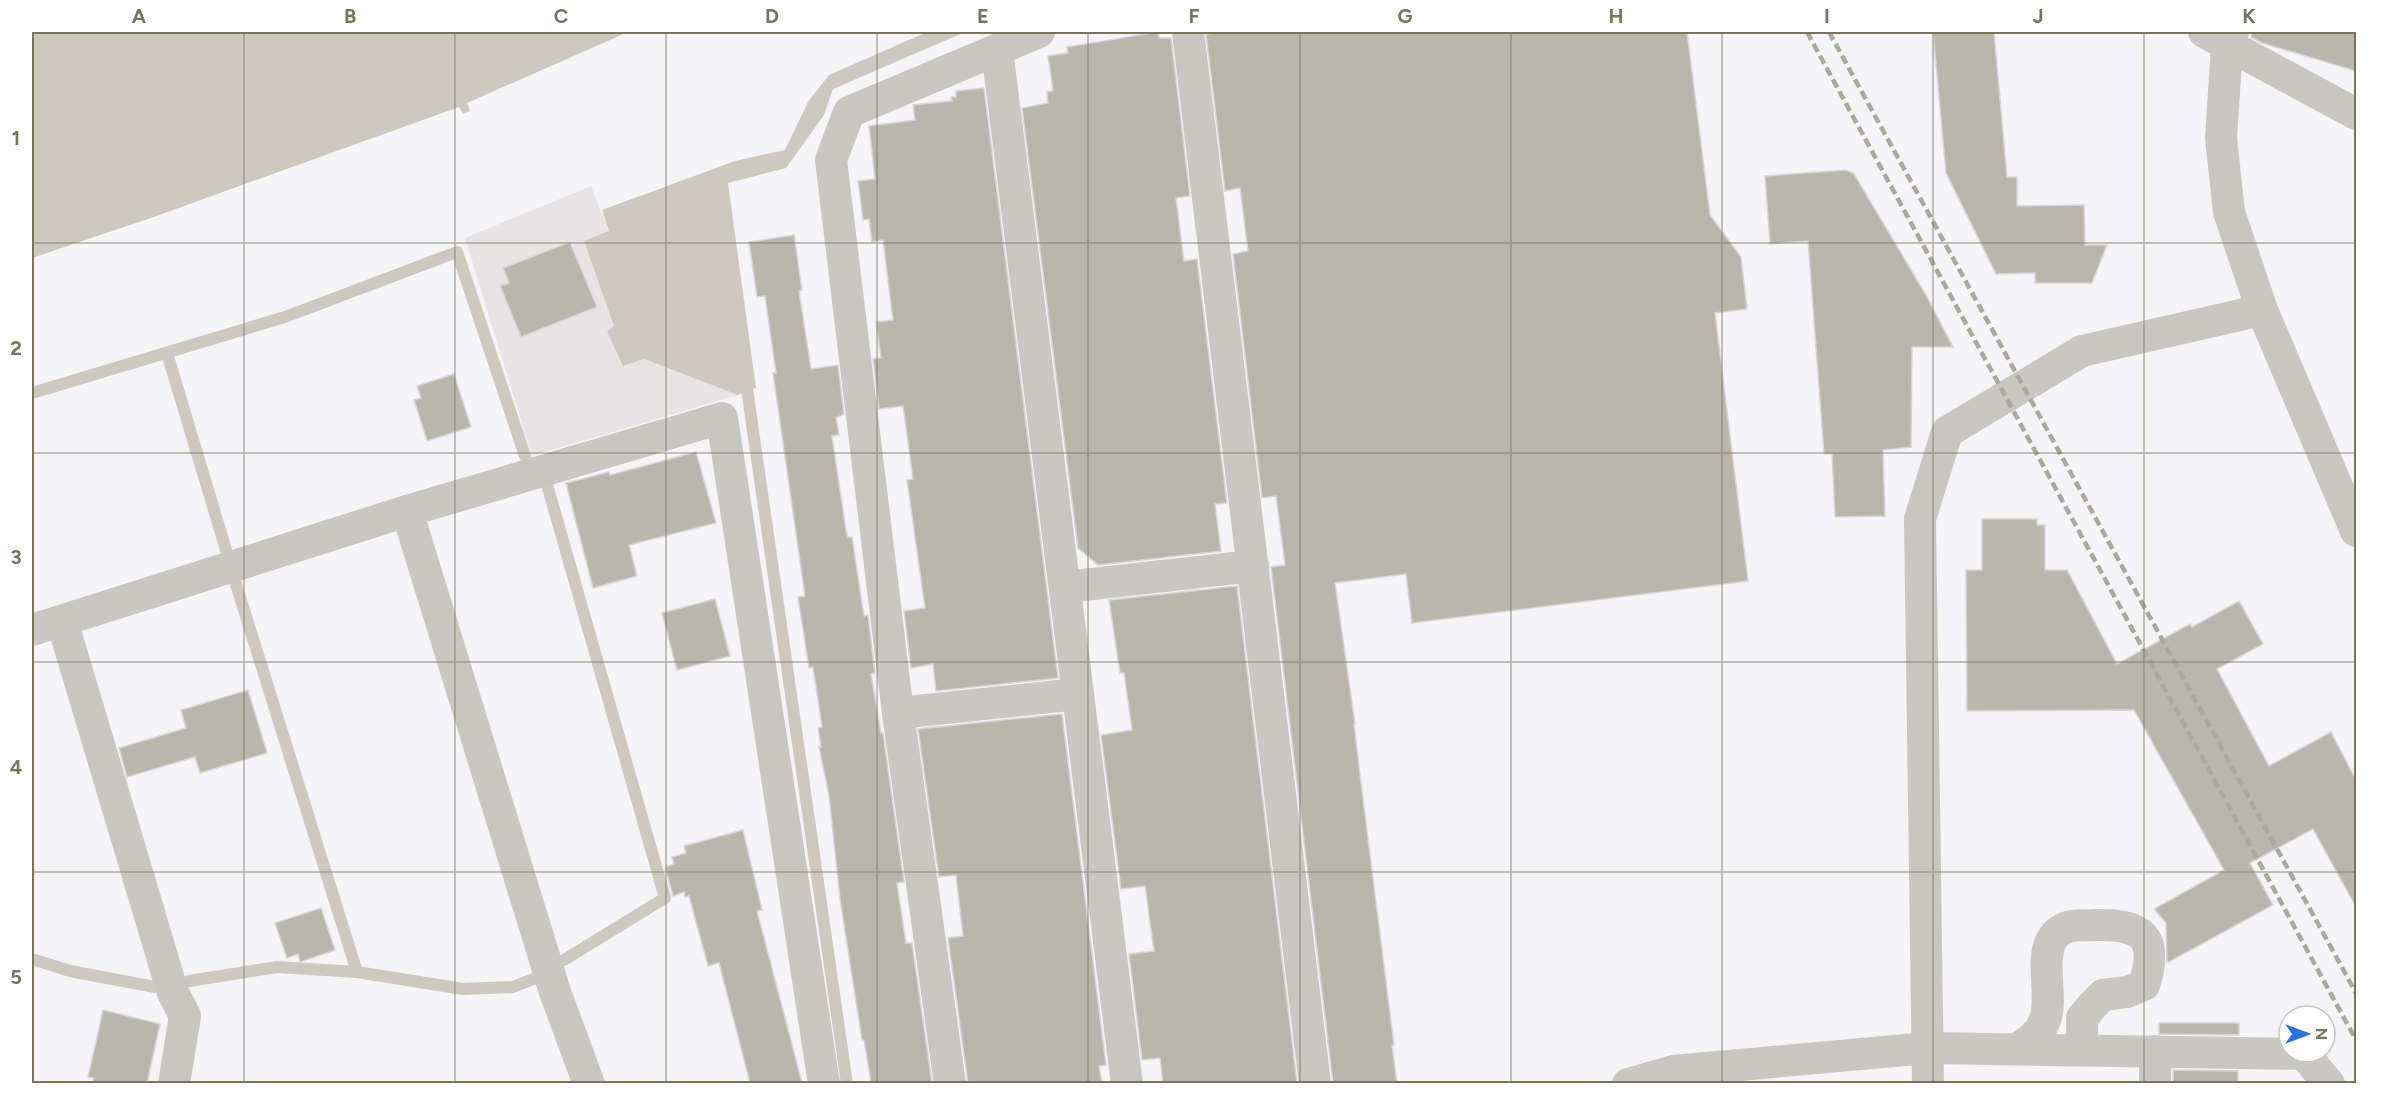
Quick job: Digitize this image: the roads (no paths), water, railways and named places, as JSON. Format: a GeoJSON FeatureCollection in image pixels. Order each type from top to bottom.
{"type":"FeatureCollection","features":[{"type":"Feature","properties":{"kind":"street"},"geometry":{"type":"LineString","coordinates":[[950,1083],[898,713],[831,160],[849,112],[1040,32]]}},
{"type":"Feature","properties":{"kind":"street"},"geometry":{"type":"LineString","coordinates":[[1188,32],[1315,1083]]}},
{"type":"Feature","properties":{"kind":"street"},"geometry":{"type":"LineString","coordinates":[[2221,36],[2356,114]]}},
{"type":"Feature","properties":{"kind":"street"},"geometry":{"type":"LineString","coordinates":[[2221,36],[2221,138],[2229,212],[2262,310],[2356,531]]}},
{"type":"Feature","properties":{"kind":"street"},"geometry":{"type":"LineString","coordinates":[[998,50],[1127,1083]]}},
{"type":"Feature","properties":{"kind":"street"},"geometry":{"type":"LineString","coordinates":[[1928,1083],[1920,519],[1947,432],[2082,351],[2262,310]]}},
{"type":"Feature","properties":{"kind":"street"},"geometry":{"type":"LineString","coordinates":[[32,630],[407,511],[722,418],[824,1083]]}},
{"type":"Feature","properties":{"kind":"street"},"geometry":{"type":"LineString","coordinates":[[407,511],[555,992],[589,1083]]}},
{"type":"Feature","properties":{"kind":"street"},"geometry":{"type":"LineString","coordinates":[[1065,588],[1253,566]]}},
{"type":"Feature","properties":{"kind":"street"},"geometry":{"type":"LineString","coordinates":[[62,621],[173,993],[185,1016],[174,1083]]}},
{"type":"Feature","properties":{"kind":"street"},"geometry":{"type":"LineString","coordinates":[[898,713],[1078,694]]}},
{"type":"Feature","properties":{"kind":"street"},"geometry":{"type":"LineString","coordinates":[[2017,1049],[2033,1039],[2046,1019],[2048,949],[2055,935],[2068,926],[2121,924],[2134,930],[2145,939],[2150,953],[2144,985],[2127,992],[2103,994],[2082,1018],[2082,1050]]}},
{"type":"Feature","properties":{"kind":"street"},"geometry":{"type":"LineString","coordinates":[[1628,1083],[1928,1048],[2304,1054],[2329,1083]]}},
{"type":"Feature","properties":{"kind":"street"},"geometry":{"type":"LineString","coordinates":[[2155,1051],[2155,1083]]}},
{"type":"Feature","properties":{"kind":"waterway"},"geometry":{"type":"LineString","coordinates":[[32,393],[285,317],[457,252],[525,456]]}},
{"type":"Feature","properties":{"kind":"waterway"},"geometry":{"type":"LineString","coordinates":[[167,353],[226,550]]}},
{"type":"Feature","properties":{"kind":"waterway"},"geometry":{"type":"LineString","coordinates":[[737,378],[747,389],[847,1084]]}},
{"type":"Feature","properties":{"kind":"waterway"},"geometry":{"type":"LineString","coordinates":[[548,488],[665,898],[564,960]]}},
{"type":"Feature","properties":{"kind":"waterway"},"geometry":{"type":"LineString","coordinates":[[235,581],[357,972]]}},
{"type":"Feature","properties":{"kind":"waterway"},"geometry":{"type":"LineString","coordinates":[[32,959],[70,971],[155,987]]}},
{"type":"Feature","properties":{"kind":"waterway"},"geometry":{"type":"LineString","coordinates":[[189,981],[277,967],[357,972],[463,989],[513,987],[536,978]]}},
{"type":"Feature","properties":{"kind":"railway"},"geometry":{"type":"LineString","coordinates":[[1807,32],[2356,1040]]}},
{"type":"Feature","properties":{"kind":"railway"},"geometry":{"type":"LineString","coordinates":[[1829,32],[2356,993]]}}]}
